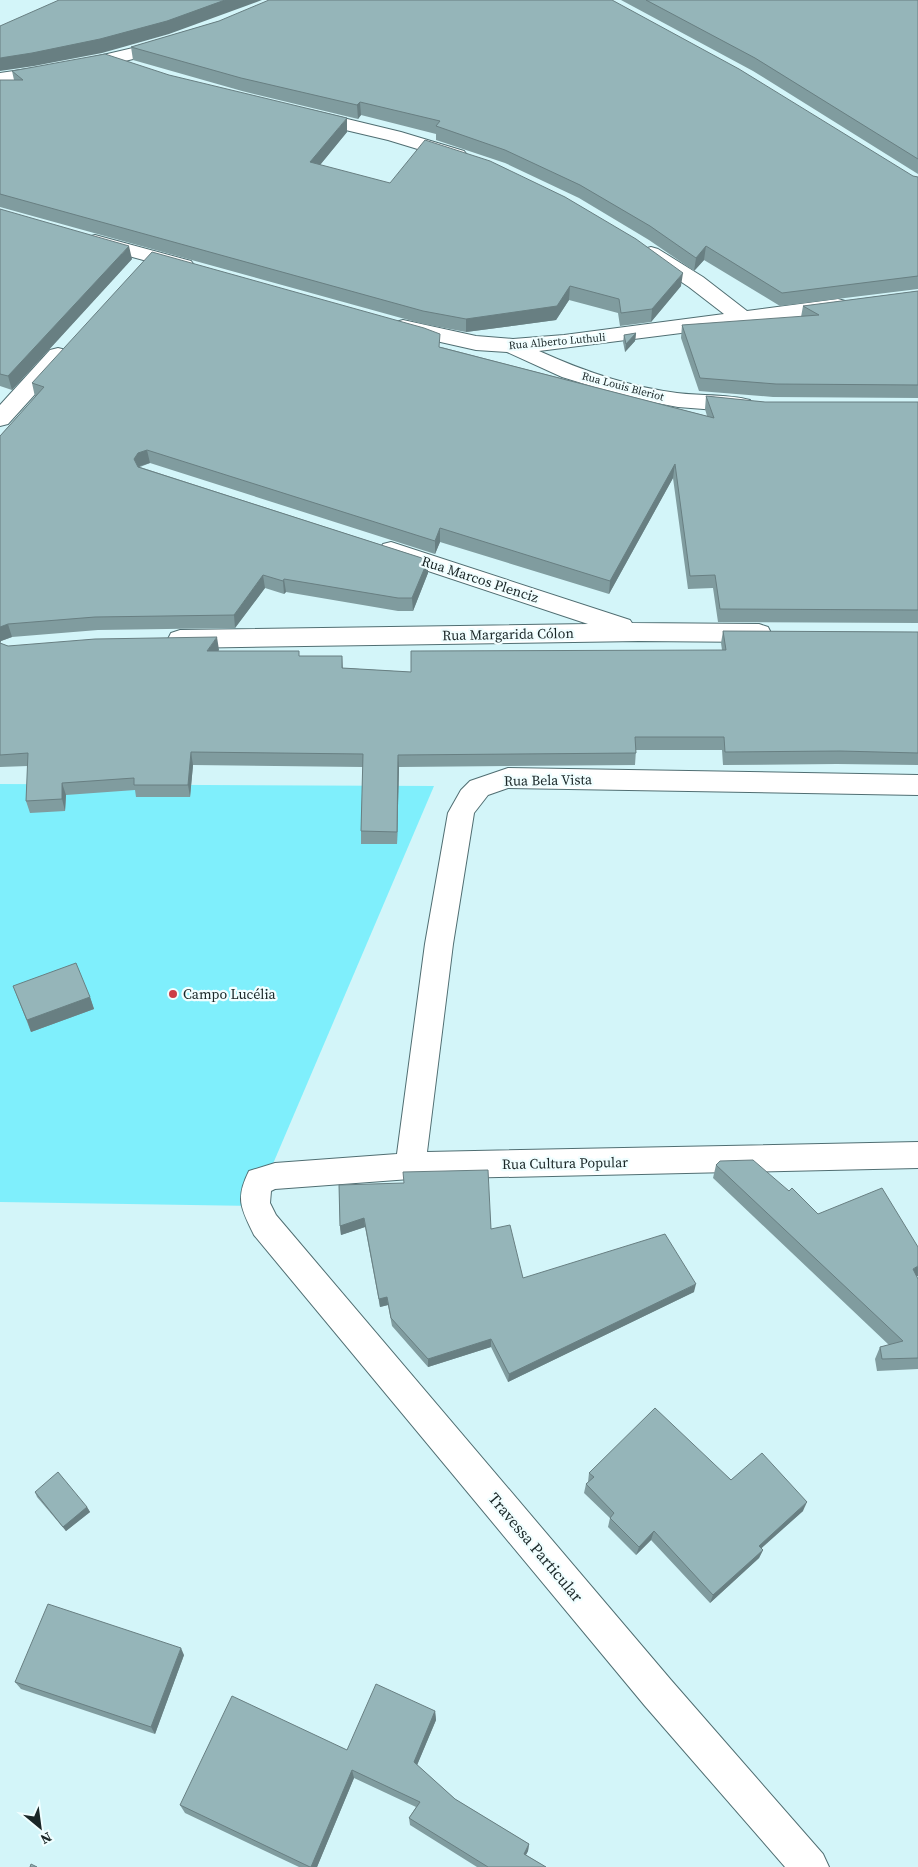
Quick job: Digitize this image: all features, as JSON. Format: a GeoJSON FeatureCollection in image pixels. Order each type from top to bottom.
{"type":"FeatureCollection","features":[{"type":"Feature","properties":{"kind":"street"},"geometry":{"type":"LineString","coordinates":[[0,79],[69,69],[110,60],[180,40]]}},
{"type":"Feature","properties":{"kind":"street"},"geometry":{"type":"LineString","coordinates":[[110,60],[135,70]]}},
{"type":"Feature","properties":{"kind":"street"},"geometry":{"type":"LineString","coordinates":[[292,112],[394,136],[470,159]]}},
{"type":"Feature","properties":{"kind":"street"},"geometry":{"type":"LineString","coordinates":[[75,235],[143,263],[206,271]]}},
{"type":"Feature","properties":{"kind":"street"},"geometry":{"type":"LineString","coordinates":[[633,241],[696,282],[743,319]]}},
{"type":"Feature","properties":{"kind":"street","name":"Rua Alberto Luthuli"},"geometry":{"type":"LineString","coordinates":[[384,322],[476,343],[513,346],[564,342],[860,303]]}},
{"type":"Feature","properties":{"kind":"street"},"geometry":{"type":"LineString","coordinates":[[0,419],[71,341]]}},
{"type":"Feature","properties":{"kind":"street","name":"Rua Louis Bleriot"},"geometry":{"type":"LineString","coordinates":[[513,346],[534,358],[621,388],[669,399],[767,407]]}},
{"type":"Feature","properties":{"kind":"street","name":"Rua Marcos Plenciz"},"geometry":{"type":"LineString","coordinates":[[372,544],[639,632]]}},
{"type":"Feature","properties":{"kind":"street","name":"Rua Margarida Cólon"},"geometry":{"type":"LineString","coordinates":[[157,640],[639,632],[779,633]]}},
{"type":"Feature","properties":{"kind":"street","name":"Rua Bela Vista"},"geometry":{"type":"LineString","coordinates":[[410,1166],[439,944],[461,813],[470,794],[482,784],[508,778],[918,785]]}},
{"type":"Feature","properties":{"kind":"street","name":"Rua Cultura Popular"},"geometry":{"type":"LineString","coordinates":[[265,1225],[255,1206],[254,1192],[260,1181],[275,1176],[410,1166],[918,1155]]}},
{"type":"Feature","properties":{"kind":"street","name":"Travessa Particular"},"geometry":{"type":"LineString","coordinates":[[265,1225],[658,1693],[810,1867]]}},
{"type":"Feature","properties":{"kind":"shaded area","name":"Campo Lucélia"},"geometry":{"type":"Polygon","coordinates":[[[0,784],[434,786],[255,1206],[0,1202],[0,784]]]}},
{"type":"Feature","properties":{"kind":"building"},"geometry":{"type":"Polygon","coordinates":[[[59,0],[225,0],[167,21],[100,39],[0,58],[0,26],[59,0]]]}},
{"type":"Feature","properties":{"kind":"building"},"geometry":{"type":"Polygon","coordinates":[[[269,0],[612,0],[739,69],[913,176],[918,177],[918,276],[782,293],[706,246],[696,258],[650,226],[580,185],[505,150],[436,126],[440,121],[360,102],[357,105],[241,78],[131,47],[219,21],[269,0]]]}},
{"type":"Feature","properties":{"kind":"building"},"geometry":{"type":"Polygon","coordinates":[[[646,0],[918,0],[918,159],[755,58],[646,0]]]}},
{"type":"Feature","properties":{"kind":"building"},"geometry":{"type":"Polygon","coordinates":[[[105,54],[169,75],[347,118],[310,162],[390,183],[425,140],[490,161],[565,197],[636,239],[683,273],[652,309],[621,313],[619,299],[570,286],[557,306],[466,319],[423,311],[0,194],[0,80],[23,80],[12,71],[105,54]]]}},
{"type":"Feature","properties":{"kind":"building"},"geometry":{"type":"Polygon","coordinates":[[[0,209],[129,246],[8,376],[0,374],[0,209]]]}},
{"type":"Feature","properties":{"kind":"building"},"geometry":{"type":"Polygon","coordinates":[[[152,252],[424,328],[440,334],[439,347],[714,418],[706,396],[765,402],[918,402],[918,610],[720,609],[715,575],[690,576],[675,464],[610,581],[440,528],[435,541],[147,450],[138,453],[134,459],[138,467],[428,560],[412,598],[398,598],[284,579],[283,581],[263,575],[234,615],[95,617],[8,624],[0,627],[0,436],[44,387],[32,383],[152,252]]]}},
{"type":"Feature","properties":{"kind":"building"},"geometry":{"type":"Polygon","coordinates":[[[918,291],[918,385],[776,384],[700,378],[682,325],[819,315],[803,306],[918,291]]]}},
{"type":"Feature","properties":{"kind":"building"},"geometry":{"type":"Polygon","coordinates":[[[636,333],[626,344],[624,335],[636,333]]]}},
{"type":"Feature","properties":{"kind":"building"},"geometry":{"type":"Polygon","coordinates":[[[723,631],[918,632],[918,753],[840,751],[725,752],[724,737],[635,737],[636,753],[398,755],[397,832],[361,831],[363,754],[191,752],[188,785],[134,785],[134,778],[62,783],[62,799],[26,801],[28,753],[0,755],[0,643],[8,646],[95,639],[217,637],[207,651],[299,651],[299,656],[342,656],[342,668],[411,672],[411,651],[726,650],[723,631]]]}},
{"type":"Feature","properties":{"kind":"building"},"geometry":{"type":"Polygon","coordinates":[[[76,963],[90,997],[27,1020],[13,986],[76,963]]]}},
{"type":"Feature","properties":{"kind":"building"},"geometry":{"type":"Polygon","coordinates":[[[753,1160],[789,1191],[792,1188],[818,1214],[882,1188],[918,1247],[918,1266],[913,1269],[918,1279],[918,1358],[882,1359],[880,1347],[903,1341],[716,1165],[720,1161],[753,1160]]]}},
{"type":"Feature","properties":{"kind":"building"},"geometry":{"type":"Polygon","coordinates":[[[488,1170],[491,1229],[510,1225],[523,1278],[665,1234],[696,1284],[509,1374],[491,1339],[428,1359],[391,1318],[387,1297],[379,1299],[364,1218],[340,1226],[339,1185],[404,1183],[403,1172],[488,1170]]]}},
{"type":"Feature","properties":{"kind":"building"},"geometry":{"type":"Polygon","coordinates":[[[655,1408],[731,1480],[762,1453],[807,1502],[759,1546],[763,1550],[713,1595],[654,1531],[639,1547],[610,1518],[614,1513],[586,1484],[594,1477],[589,1473],[655,1408]]]}},
{"type":"Feature","properties":{"kind":"building"},"geometry":{"type":"Polygon","coordinates":[[[58,1472],[87,1507],[63,1527],[35,1492],[58,1472]]]}},
{"type":"Feature","properties":{"kind":"building"},"geometry":{"type":"Polygon","coordinates":[[[48,1604],[181,1648],[151,1727],[15,1682],[48,1604]]]}},
{"type":"Feature","properties":{"kind":"building"},"geometry":{"type":"Polygon","coordinates":[[[376,1684],[435,1711],[414,1762],[455,1799],[529,1844],[524,1854],[546,1867],[488,1867],[409,1818],[420,1802],[352,1770],[311,1867],[180,1805],[232,1696],[347,1750],[376,1684]]]}},
{"type":"Feature","properties":{"kind":"place","name":"Campo Lucélia"},"geometry":{"type":"Point","coordinates":[173,994]}}]}
